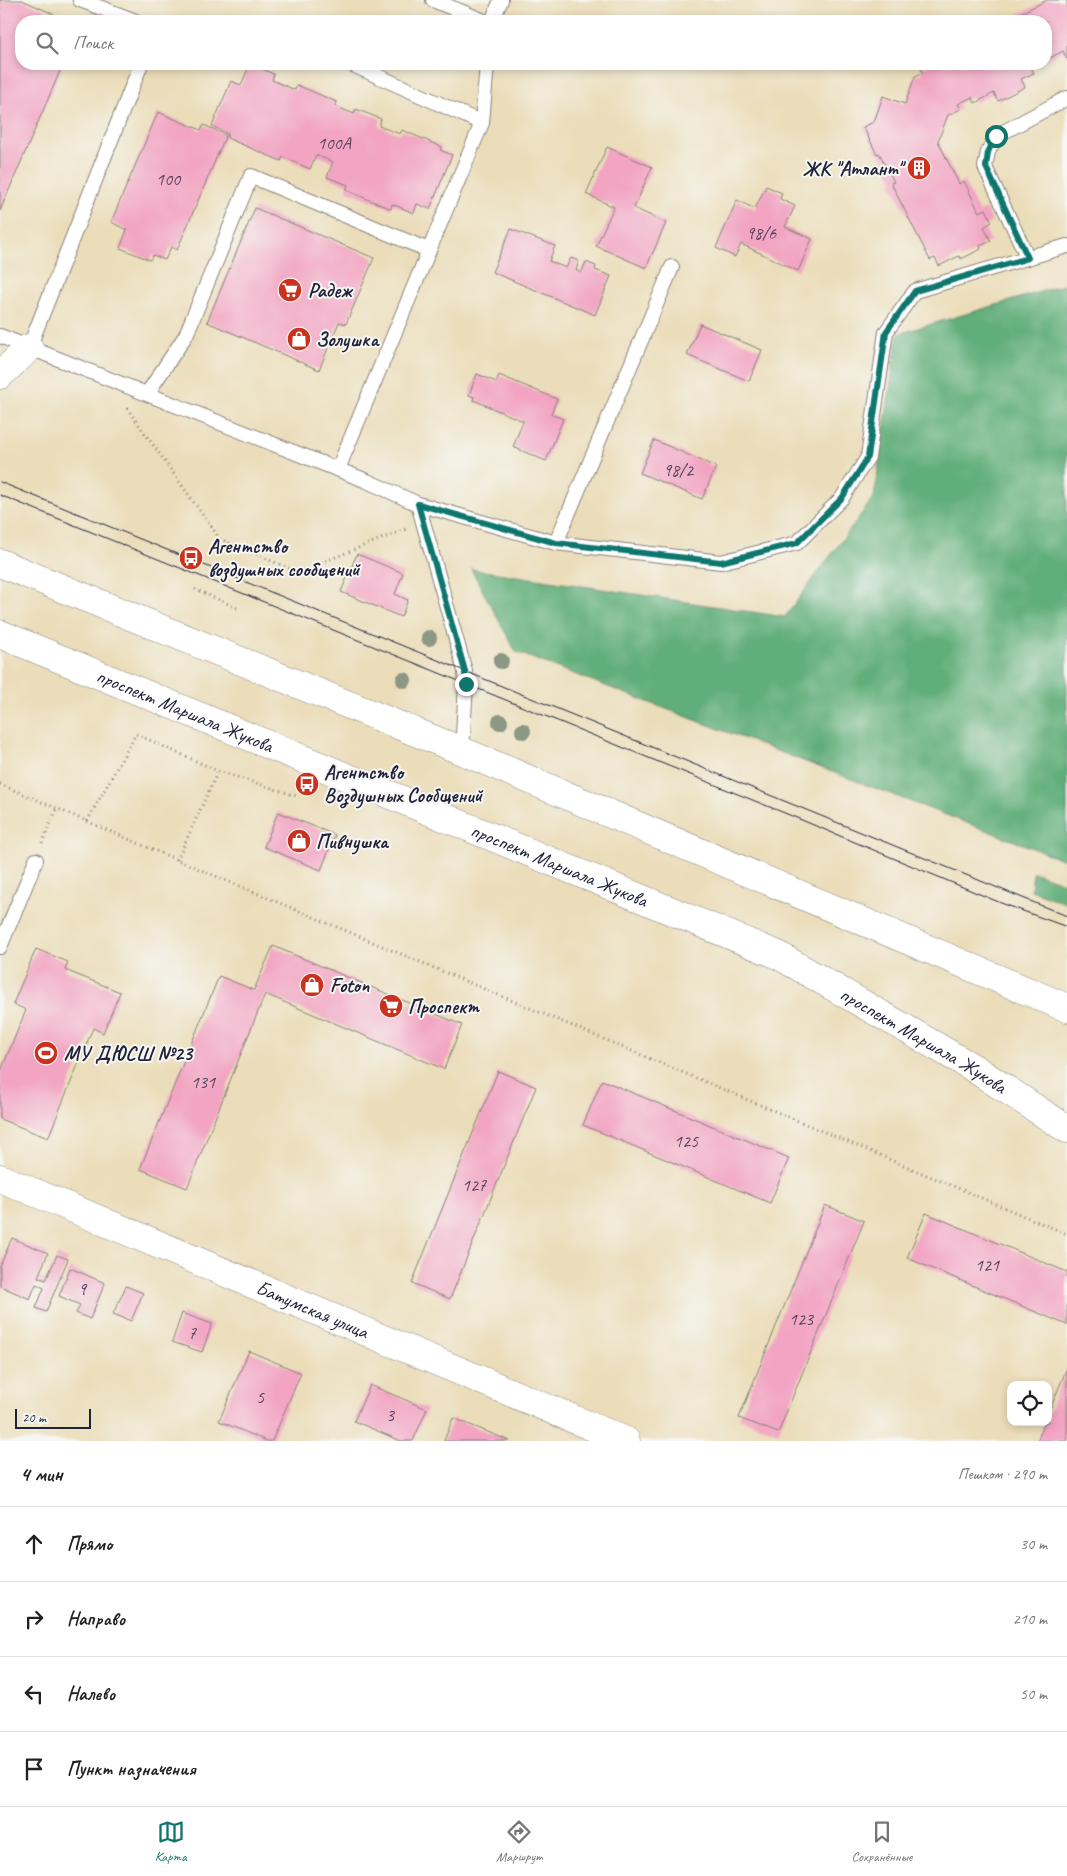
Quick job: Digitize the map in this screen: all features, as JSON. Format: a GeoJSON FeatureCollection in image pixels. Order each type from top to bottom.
{"type":"FeatureCollection","features":[{"type":"Feature","properties":{"kind":"main road"},"geometry":{"type":"LineString","coordinates":[[0,375],[29,348]]}},
{"type":"Feature","properties":{"kind":"main road"},"geometry":{"type":"LineString","coordinates":[[0,563],[462,751],[1067,1008]]}},
{"type":"Feature","properties":{"kind":"main road","name":"проспект Маршала Жукова"},"geometry":{"type":"LineString","coordinates":[[0,634],[778,955],[972,1067],[1067,1129]]}},
{"type":"Feature","properties":{"kind":"main road","name":"Батумская улица"},"geometry":{"type":"LineString","coordinates":[[0,1178],[626,1441]]}},
{"type":"Feature","properties":{"kind":"lane"},"geometry":{"type":"LineString","coordinates":[[80,0],[120,15]]}},
{"type":"Feature","properties":{"kind":"lane"},"geometry":{"type":"LineString","coordinates":[[433,0],[469,15]]}},
{"type":"Feature","properties":{"kind":"lane"},"geometry":{"type":"LineString","coordinates":[[494,15],[500,0]]}},
{"type":"Feature","properties":{"kind":"lane"},"geometry":{"type":"LineString","coordinates":[[29,348],[139,70]]}},
{"type":"Feature","properties":{"kind":"lane"},"geometry":{"type":"LineString","coordinates":[[364,70],[482,124]]}},
{"type":"Feature","properties":{"kind":"lane"},"geometry":{"type":"LineString","coordinates":[[338,469],[482,124],[486,70]]}},
{"type":"Feature","properties":{"kind":"lane"},"geometry":{"type":"LineString","coordinates":[[1028,258],[986,167],[988,152],[996,136],[1067,98]]}},
{"type":"Feature","properties":{"kind":"lane"},"geometry":{"type":"LineString","coordinates":[[147,394],[186,335],[251,176],[428,250]]}},
{"type":"Feature","properties":{"kind":"lane"},"geometry":{"type":"LineString","coordinates":[[0,336],[338,469],[418,504],[556,543],[721,562],[797,543],[842,498],[868,457],[886,332],[915,291],[1067,246]]}},
{"type":"Feature","properties":{"kind":"lane"},"geometry":{"type":"LineString","coordinates":[[556,543],[672,267]]}},
{"type":"Feature","properties":{"kind":"lane"},"geometry":{"type":"LineString","coordinates":[[418,504],[465,671],[462,751]]}},
{"type":"Feature","properties":{"kind":"lane"},"geometry":{"type":"LineString","coordinates":[[0,947],[36,860]]}},
{"type":"Feature","properties":{"kind":"path"},"geometry":{"type":"LineString","coordinates":[[105,378],[220,539],[298,572],[423,522]]}},
{"type":"Feature","properties":{"kind":"path"},"geometry":{"type":"LineString","coordinates":[[195,589],[239,609]]}},
{"type":"Feature","properties":{"kind":"path"},"geometry":{"type":"LineString","coordinates":[[87,821],[136,734],[218,771],[297,796]]}},
{"type":"Feature","properties":{"kind":"path"},"geometry":{"type":"LineString","coordinates":[[177,860],[218,771]]}},
{"type":"Feature","properties":{"kind":"path"},"geometry":{"type":"LineString","coordinates":[[0,784],[1067,1234]]}},
{"type":"Feature","properties":{"kind":"path"},"geometry":{"type":"LineString","coordinates":[[36,860],[56,808]]}},
{"type":"Feature","properties":{"kind":"green space"},"geometry":{"type":"Polygon","coordinates":[[[1067,284],[1067,861],[516,652],[471,569],[785,617],[874,497],[898,334],[1067,284]]]}},
{"type":"Feature","properties":{"kind":"green space"},"geometry":{"type":"Polygon","coordinates":[[[1033,872],[1067,884],[1067,904],[1031,890],[1033,872]]]}},
{"type":"Feature","properties":{"kind":"building"},"geometry":{"type":"Polygon","coordinates":[[[0,0],[22,0],[56,15],[15,15],[15,70],[60,70],[0,211],[0,0]]]}},
{"type":"Feature","properties":{"kind":"building"},"geometry":{"type":"Polygon","coordinates":[[[1047,0],[1067,0],[1067,59],[1063,51],[1052,57],[1052,15],[1017,15],[1047,0]]]}},
{"type":"Feature","properties":{"kind":"building"},"geometry":{"type":"Polygon","coordinates":[[[247,70],[264,70],[274,74],[272,80],[295,90],[297,85],[337,102],[335,106],[354,114],[356,109],[381,119],[379,126],[400,134],[402,130],[442,147],[440,150],[452,155],[430,209],[417,204],[414,213],[392,204],[391,209],[346,190],[348,185],[327,177],[333,162],[316,155],[310,169],[283,157],[281,161],[227,138],[228,134],[212,126],[231,81],[241,85],[247,70]]]}},
{"type":"Feature","properties":{"kind":"building","name":"ЖК \"Атлант\""},"geometry":{"type":"Polygon","coordinates":[[[922,70],[1032,70],[1034,73],[1021,79],[1025,87],[998,101],[994,93],[975,103],[972,97],[958,104],[961,109],[948,115],[938,141],[959,184],[964,181],[979,212],[986,209],[992,222],[984,227],[991,241],[980,246],[981,249],[961,259],[959,256],[939,266],[935,258],[930,260],[891,183],[894,182],[863,127],[874,122],[883,96],[905,104],[915,76],[923,73],[922,70]]]}},
{"type":"Feature","properties":{"kind":"building"},"geometry":{"type":"Polygon","coordinates":[[[158,112],[201,130],[204,125],[226,135],[177,250],[171,247],[165,260],[153,255],[150,260],[120,248],[127,230],[111,222],[158,112]]]}},
{"type":"Feature","properties":{"kind":"building"},"geometry":{"type":"Polygon","coordinates":[[[607,147],[652,167],[634,208],[666,223],[646,268],[596,246],[614,207],[586,194],[607,147]]]}},
{"type":"Feature","properties":{"kind":"building"},"geometry":{"type":"Polygon","coordinates":[[[766,186],[782,193],[780,199],[795,206],[785,227],[812,239],[798,271],[741,244],[735,257],[716,248],[737,200],[755,209],[766,186]]]}},
{"type":"Feature","properties":{"kind":"building","name":"Радеж"},"geometry":{"type":"Polygon","coordinates":[[[255,208],[374,258],[346,324],[339,322],[319,370],[207,322],[255,208]]]}},
{"type":"Feature","properties":{"kind":"building"},"geometry":{"type":"Polygon","coordinates":[[[511,229],[555,246],[549,261],[566,268],[571,258],[579,261],[576,270],[581,273],[586,262],[596,266],[595,270],[611,276],[595,315],[492,272],[511,229]]]}},
{"type":"Feature","properties":{"kind":"building"},"geometry":{"type":"Polygon","coordinates":[[[700,324],[762,350],[749,381],[687,355],[700,324]]]}},
{"type":"Feature","properties":{"kind":"building"},"geometry":{"type":"Polygon","coordinates":[[[477,374],[496,382],[499,375],[557,399],[551,414],[563,419],[546,461],[513,447],[523,421],[473,400],[474,397],[469,395],[477,374]]]}},
{"type":"Feature","properties":{"kind":"building"},"geometry":{"type":"Polygon","coordinates":[[[654,440],[716,467],[702,499],[640,473],[654,440]]]}},
{"type":"Feature","properties":{"kind":"building"},"geometry":{"type":"Polygon","coordinates":[[[357,554],[403,573],[395,594],[408,600],[401,617],[341,592],[357,554]]]}},
{"type":"Feature","properties":{"kind":"building","name":"Пивнушка"},"geometry":{"type":"Polygon","coordinates":[[[278,812],[335,835],[321,870],[264,847],[278,812]]]}},
{"type":"Feature","properties":{"kind":"building"},"geometry":{"type":"Polygon","coordinates":[[[273,946],[462,1025],[444,1069],[265,994],[187,1188],[140,1169],[219,976],[254,990],[273,946]]]}},
{"type":"Feature","properties":{"kind":"building","name":"МУ ДЮСШ №23"},"geometry":{"type":"Polygon","coordinates":[[[36,949],[68,962],[65,970],[120,992],[103,1033],[93,1028],[48,1138],[0,1119],[0,1073],[26,1010],[13,1004],[36,949]]]}},
{"type":"Feature","properties":{"kind":"building"},"geometry":{"type":"Polygon","coordinates":[[[498,1071],[536,1087],[450,1299],[412,1283],[498,1071]]]}},
{"type":"Feature","properties":{"kind":"building"},"geometry":{"type":"Polygon","coordinates":[[[602,1080],[789,1158],[770,1203],[583,1125],[602,1080]]]}},
{"type":"Feature","properties":{"kind":"building"},"geometry":{"type":"Polygon","coordinates":[[[825,1205],[864,1221],[778,1433],[739,1418],[825,1205]]]}},
{"type":"Feature","properties":{"kind":"building"},"geometry":{"type":"Polygon","coordinates":[[[926,1213],[1067,1272],[1067,1325],[907,1258],[926,1213]]]}},
{"type":"Feature","properties":{"kind":"building"},"geometry":{"type":"Polygon","coordinates":[[[12,1238],[48,1253],[38,1277],[46,1280],[57,1255],[68,1259],[46,1312],[36,1308],[44,1288],[36,1284],[30,1299],[0,1286],[0,1266],[12,1238]]]}},
{"type":"Feature","properties":{"kind":"building"},"geometry":{"type":"Polygon","coordinates":[[[70,1268],[105,1283],[90,1319],[76,1313],[80,1305],[59,1296],[70,1268]]]}},
{"type":"Feature","properties":{"kind":"building"},"geometry":{"type":"Polygon","coordinates":[[[126,1286],[143,1293],[131,1321],[113,1314],[126,1286]]]}},
{"type":"Feature","properties":{"kind":"building"},"geometry":{"type":"Polygon","coordinates":[[[182,1313],[212,1324],[202,1352],[172,1342],[182,1313]]]}},
{"type":"Feature","properties":{"kind":"building"},"geometry":{"type":"Polygon","coordinates":[[[249,1351],[301,1373],[272,1441],[267,1441],[219,1421],[249,1351]]]}},
{"type":"Feature","properties":{"kind":"building"},"geometry":{"type":"Polygon","coordinates":[[[1067,1368],[1067,1441],[1037,1441],[1043,1426],[1052,1426],[1052,1404],[1067,1368]]]}},
{"type":"Feature","properties":{"kind":"building"},"geometry":{"type":"Polygon","coordinates":[[[370,1385],[427,1409],[413,1441],[401,1441],[354,1421],[370,1385]]]}},
{"type":"Feature","properties":{"kind":"building"},"geometry":{"type":"Polygon","coordinates":[[[453,1418],[510,1441],[444,1441],[453,1418]]]}},
{"type":"Feature","properties":{"kind":"tram line"},"geometry":{"type":"LineString","coordinates":[[0,482],[1067,916]]}},
{"type":"Feature","properties":{"kind":"tram line"},"geometry":{"type":"LineString","coordinates":[[0,495],[792,816],[1001,903],[1067,927]]}},
{"type":"Feature","properties":{"kind":"place","name":"ЖК \"Атлант\""},"geometry":{"type":"Point","coordinates":[919,168]}},
{"type":"Feature","properties":{"kind":"place","name":"Радеж"},"geometry":{"type":"Point","coordinates":[290,290]}},
{"type":"Feature","properties":{"kind":"place","name":"Золушка"},"geometry":{"type":"Point","coordinates":[299,339]}},
{"type":"Feature","properties":{"kind":"place","name":"Агентство воздушных сообщений"},"geometry":{"type":"Point","coordinates":[191,558]}},
{"type":"Feature","properties":{"kind":"place","name":"Агентство Воздушных Сообщений"},"geometry":{"type":"Point","coordinates":[307,784]}},
{"type":"Feature","properties":{"kind":"place","name":"Пивнушка"},"geometry":{"type":"Point","coordinates":[299,841]}},
{"type":"Feature","properties":{"kind":"place","name":"Foton"},"geometry":{"type":"Point","coordinates":[312,985]}},
{"type":"Feature","properties":{"kind":"place","name":"Проспект"},"geometry":{"type":"Point","coordinates":[391,1006]}},
{"type":"Feature","properties":{"kind":"place","name":"МУ ДЮСШ №23"},"geometry":{"type":"Point","coordinates":[46,1053]}},
{"type":"Feature","properties":{"kind":"route"},"geometry":{"type":"LineString","coordinates":[[466,684],[465,671],[418,504],[556,543],[721,562],[797,543],[842,498],[868,457],[886,332],[915,291],[1028,258],[986,167],[988,152],[996,136]]}}]}
